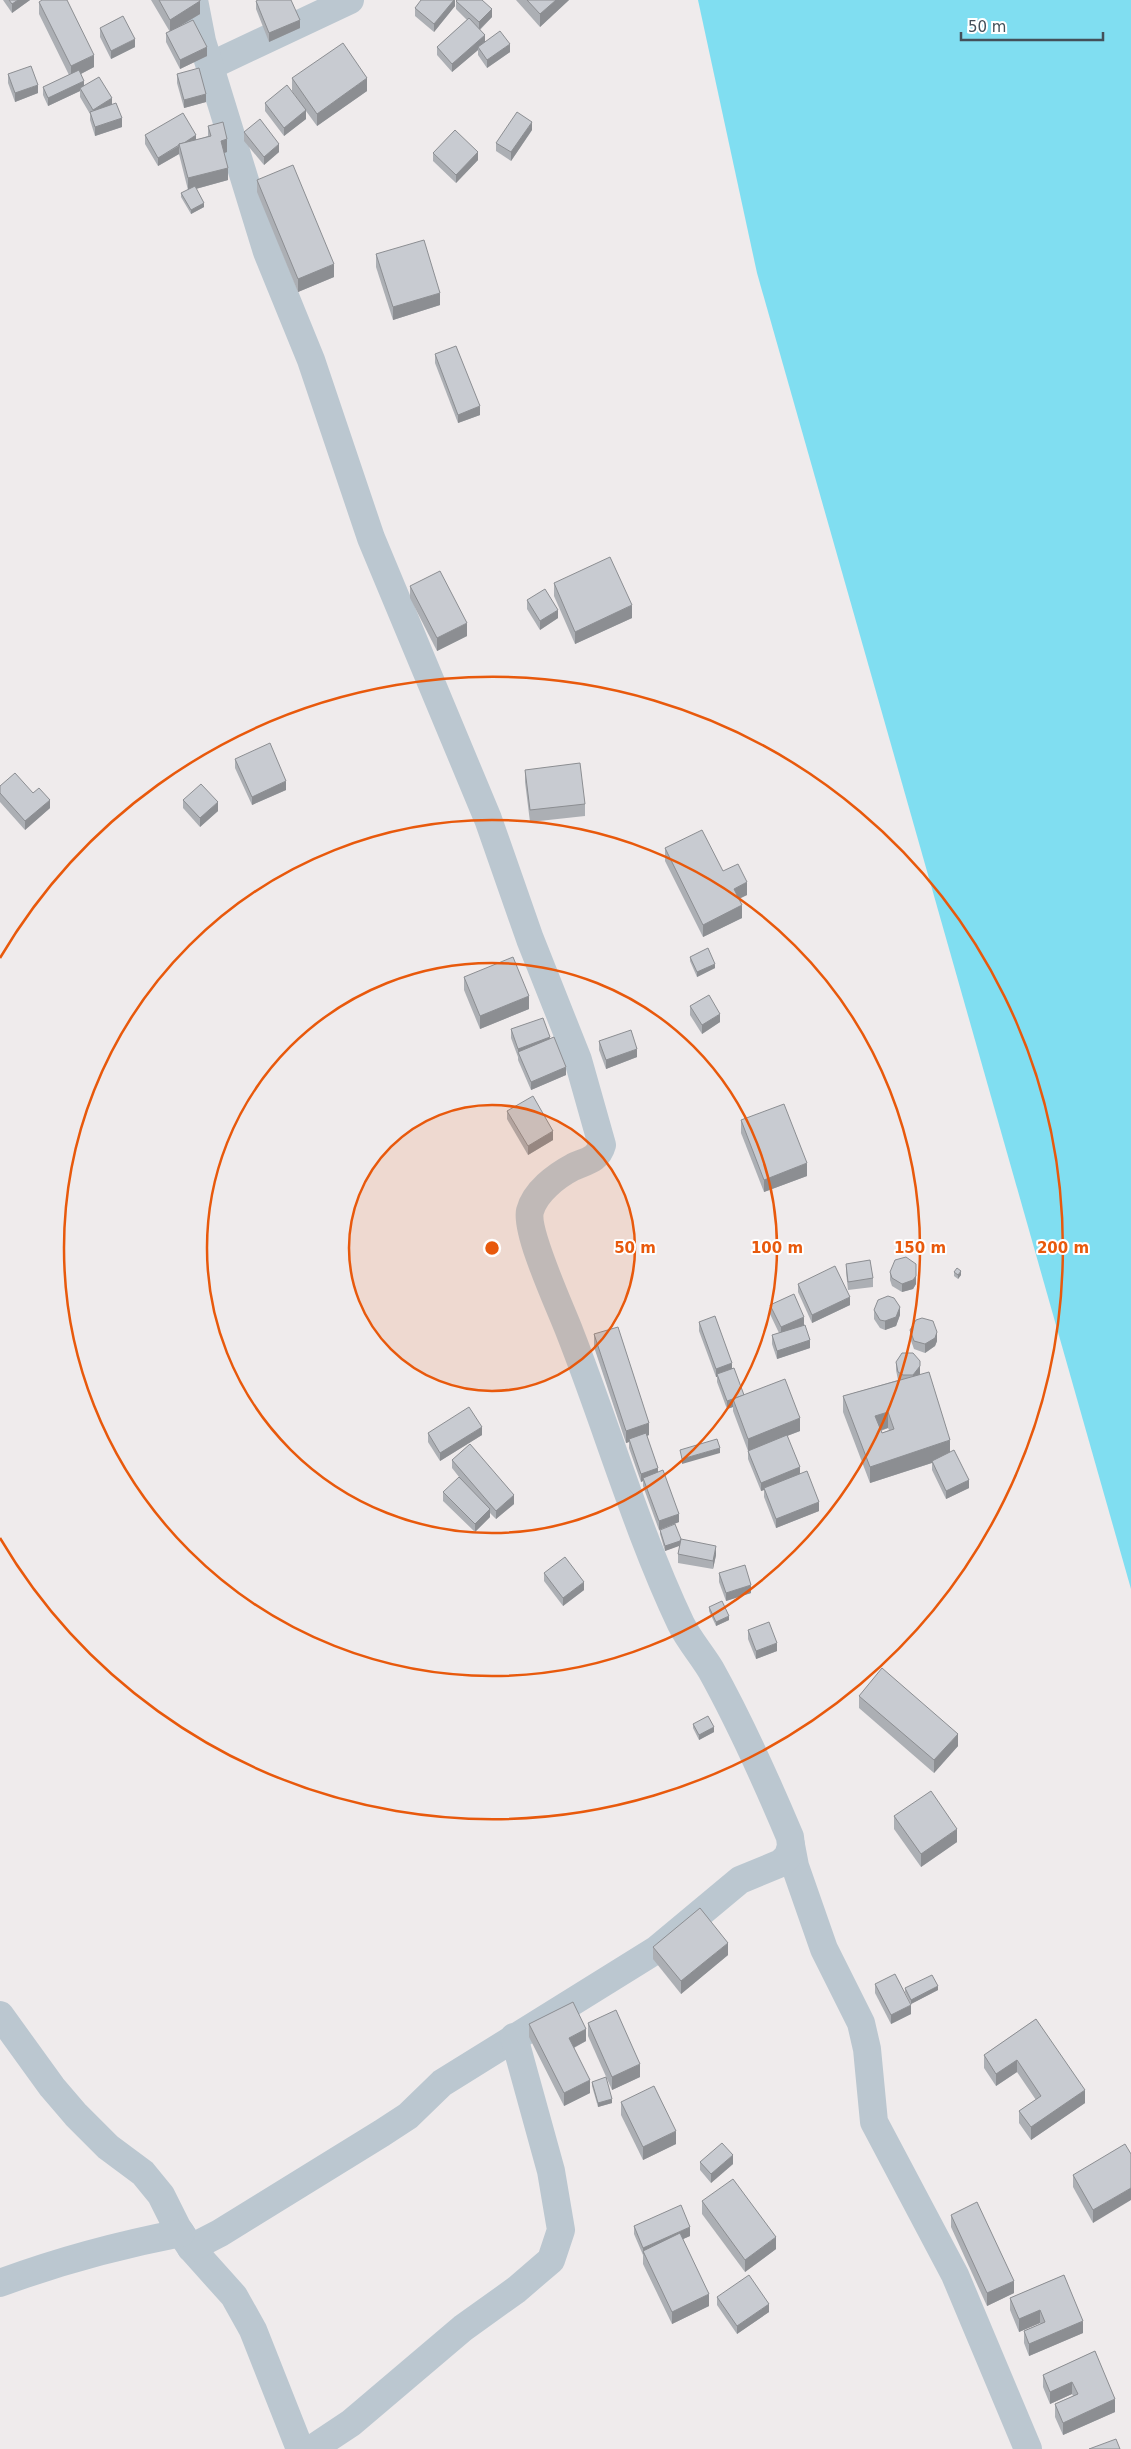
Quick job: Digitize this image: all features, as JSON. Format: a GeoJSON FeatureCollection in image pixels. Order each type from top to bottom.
{"type":"FeatureCollection","features":[{"type":"Feature","properties":{"kind":"street"},"geometry":{"type":"LineString","coordinates":[[194,0],[210,66],[267,252],[311,360],[371,538],[488,819],[530,938],[578,1060],[602,1145],[600,1152],[592,1160],[572,1168],[536,1195],[529,1213],[538,1252],[606,1425],[646,1542],[682,1626],[710,1670],[758,1760],[790,1838],[795,1866],[824,1948],[861,2023],[867,2049],[874,2122],[956,2275],[1028,2449]]}},
{"type":"Feature","properties":{"kind":"street"},"geometry":{"type":"LineString","coordinates":[[210,66],[350,0]]}},
{"type":"Feature","properties":{"kind":"street"},"geometry":{"type":"LineString","coordinates":[[0,2282],[120,2245],[186,2240],[220,2234],[408,2116],[442,2083],[656,1950],[740,1880],[781,1863],[788,1856],[791,1845]]}},
{"type":"Feature","properties":{"kind":"street"},"geometry":{"type":"LineString","coordinates":[[0,2015],[52,2087],[76,2116],[108,2147],[143,2173],[161,2195],[186,2240],[217,2275],[238,2304],[273,2379],[300,2449]]}},
{"type":"Feature","properties":{"kind":"street"},"geometry":{"type":"LineString","coordinates":[[312,2449],[351,2423],[463,2328],[516,2290],[552,2260],[561,2230],[560,2220],[551,2171],[514,2037]]}},
{"type":"Feature","properties":{"kind":"water"},"geometry":{"type":"Polygon","coordinates":[[[698,0],[1131,0],[1131,1589],[757,273],[698,0]]]}},
{"type":"Feature","properties":{"kind":"building"},"geometry":{"type":"Polygon","coordinates":[[[9,0],[18,0],[12,4],[9,0]]]}},
{"type":"Feature","properties":{"kind":"building"},"geometry":{"type":"Polygon","coordinates":[[[42,0],[67,0],[94,55],[71,66],[39,2],[42,0]]]}},
{"type":"Feature","properties":{"kind":"building"},"geometry":{"type":"Polygon","coordinates":[[[159,0],[200,0],[200,1],[170,20],[159,0]]]}},
{"type":"Feature","properties":{"kind":"building"},"geometry":{"type":"Polygon","coordinates":[[[291,0],[300,20],[269,33],[256,1],[291,0]]]}},
{"type":"Feature","properties":{"kind":"building"},"geometry":{"type":"Polygon","coordinates":[[[421,0],[454,0],[434,24],[415,8],[421,0]]]}},
{"type":"Feature","properties":{"kind":"building"},"geometry":{"type":"Polygon","coordinates":[[[457,0],[482,0],[492,9],[479,22],[457,0]]]}},
{"type":"Feature","properties":{"kind":"building"},"geometry":{"type":"Polygon","coordinates":[[[527,0],[556,0],[540,14],[527,0]]]}},
{"type":"Feature","properties":{"kind":"building"},"geometry":{"type":"Polygon","coordinates":[[[123,16],[135,39],[111,51],[100,28],[123,16]]]}},
{"type":"Feature","properties":{"kind":"building"},"geometry":{"type":"Polygon","coordinates":[[[469,18],[485,35],[452,64],[437,47],[469,18]]]}},
{"type":"Feature","properties":{"kind":"building"},"geometry":{"type":"Polygon","coordinates":[[[193,20],[207,47],[180,60],[166,33],[193,20]]]}},
{"type":"Feature","properties":{"kind":"building"},"geometry":{"type":"Polygon","coordinates":[[[500,31],[510,44],[487,60],[478,47],[500,31]]]}},
{"type":"Feature","properties":{"kind":"building"},"geometry":{"type":"Polygon","coordinates":[[[343,43],[367,78],[317,114],[292,78],[343,43]]]}},
{"type":"Feature","properties":{"kind":"building"},"geometry":{"type":"Polygon","coordinates":[[[31,66],[38,85],[15,93],[8,74],[31,66]]]}},
{"type":"Feature","properties":{"kind":"building"},"geometry":{"type":"Polygon","coordinates":[[[199,68],[206,94],[184,100],[177,74],[199,68]]]}},
{"type":"Feature","properties":{"kind":"building"},"geometry":{"type":"Polygon","coordinates":[[[79,70],[84,81],[48,98],[43,87],[79,70]]]}},
{"type":"Feature","properties":{"kind":"building"},"geometry":{"type":"Polygon","coordinates":[[[99,77],[112,98],[93,110],[80,88],[99,77]]]}},
{"type":"Feature","properties":{"kind":"building"},"geometry":{"type":"Polygon","coordinates":[[[287,85],[306,110],[284,128],[265,103],[287,85]]]}},
{"type":"Feature","properties":{"kind":"building"},"geometry":{"type":"Polygon","coordinates":[[[116,103],[122,118],[95,127],[90,112],[116,103]]]}},
{"type":"Feature","properties":{"kind":"building"},"geometry":{"type":"Polygon","coordinates":[[[517,112],[532,122],[511,152],[496,143],[517,112]]]}},
{"type":"Feature","properties":{"kind":"building"},"geometry":{"type":"Polygon","coordinates":[[[183,113],[196,135],[158,158],[145,135],[183,113]]]}},
{"type":"Feature","properties":{"kind":"building"},"geometry":{"type":"Polygon","coordinates":[[[260,119],[279,144],[264,157],[244,132],[260,119]]]}},
{"type":"Feature","properties":{"kind":"building"},"geometry":{"type":"Polygon","coordinates":[[[223,122],[227,139],[221,141],[228,168],[188,178],[179,144],[211,136],[208,126],[223,122]]]}},
{"type":"Feature","properties":{"kind":"building"},"geometry":{"type":"Polygon","coordinates":[[[455,130],[478,152],[456,175],[433,153],[455,130]]]}},
{"type":"Feature","properties":{"kind":"building"},"geometry":{"type":"Polygon","coordinates":[[[293,165],[334,264],[298,279],[257,180],[293,165]]]}},
{"type":"Feature","properties":{"kind":"building"},"geometry":{"type":"Polygon","coordinates":[[[195,186],[204,203],[191,210],[181,193],[195,186]]]}},
{"type":"Feature","properties":{"kind":"building"},"geometry":{"type":"Polygon","coordinates":[[[424,240],[440,293],[393,307],[376,254],[424,240]]]}},
{"type":"Feature","properties":{"kind":"building"},"geometry":{"type":"Polygon","coordinates":[[[456,346],[480,406],[458,415],[435,354],[456,346]]]}},
{"type":"Feature","properties":{"kind":"building"},"geometry":{"type":"Polygon","coordinates":[[[610,557],[632,605],[575,632],[554,583],[610,557]]]}},
{"type":"Feature","properties":{"kind":"building"},"geometry":{"type":"Polygon","coordinates":[[[440,571],[467,623],[437,638],[410,586],[440,571]]]}},
{"type":"Feature","properties":{"kind":"building"},"geometry":{"type":"Polygon","coordinates":[[[545,589],[558,610],[540,621],[527,600],[545,589]]]}},
{"type":"Feature","properties":{"kind":"building"},"geometry":{"type":"Polygon","coordinates":[[[270,743],[286,781],[252,797],[235,759],[270,743]]]}},
{"type":"Feature","properties":{"kind":"building"},"geometry":{"type":"Polygon","coordinates":[[[580,763],[585,804],[530,810],[525,770],[580,763]]]}},
{"type":"Feature","properties":{"kind":"building"},"geometry":{"type":"Polygon","coordinates":[[[15,773],[33,793],[39,788],[50,800],[25,821],[0,793],[0,786],[15,773]]]}},
{"type":"Feature","properties":{"kind":"building"},"geometry":{"type":"Polygon","coordinates":[[[201,784],[218,802],[200,818],[183,800],[201,784]]]}},
{"type":"Feature","properties":{"kind":"building"},"geometry":{"type":"Polygon","coordinates":[[[702,830],[723,871],[738,864],[747,882],[734,889],[742,905],[703,925],[665,848],[702,830]]]}},
{"type":"Feature","properties":{"kind":"building"},"geometry":{"type":"Polygon","coordinates":[[[708,948],[715,964],[697,972],[690,957],[708,948]]]}},
{"type":"Feature","properties":{"kind":"building"},"geometry":{"type":"Polygon","coordinates":[[[513,957],[529,996],[480,1016],[464,977],[513,957]]]}},
{"type":"Feature","properties":{"kind":"building"},"geometry":{"type":"Polygon","coordinates":[[[709,995],[720,1014],[702,1025],[690,1006],[709,995]]]}},
{"type":"Feature","properties":{"kind":"building"},"geometry":{"type":"Polygon","coordinates":[[[543,1018],[550,1037],[518,1049],[511,1029],[543,1018]]]}},
{"type":"Feature","properties":{"kind":"building"},"geometry":{"type":"Polygon","coordinates":[[[631,1030],[637,1049],[606,1060],[599,1041],[631,1030]]]}},
{"type":"Feature","properties":{"kind":"building"},"geometry":{"type":"Polygon","coordinates":[[[554,1037],[566,1067],[531,1082],[518,1052],[554,1037]]]}},
{"type":"Feature","properties":{"kind":"building"},"geometry":{"type":"Polygon","coordinates":[[[533,1096],[553,1131],[528,1146],[507,1111],[533,1096]]]}},
{"type":"Feature","properties":{"kind":"building"},"geometry":{"type":"Polygon","coordinates":[[[784,1104],[807,1163],[764,1180],[741,1120],[784,1104]]]}},
{"type":"Feature","properties":{"kind":"building"},"geometry":{"type":"Polygon","coordinates":[[[906,1257],[916,1264],[916,1276],[913,1280],[902,1284],[892,1278],[890,1272],[895,1260],[906,1257]]]}},
{"type":"Feature","properties":{"kind":"building"},"geometry":{"type":"Polygon","coordinates":[[[870,1260],[873,1278],[848,1282],[846,1264],[870,1260]]]}},
{"type":"Feature","properties":{"kind":"building"},"geometry":{"type":"Polygon","coordinates":[[[835,1266],[850,1297],[812,1315],[798,1284],[835,1266]]]}},
{"type":"Feature","properties":{"kind":"building"},"geometry":{"type":"Polygon","coordinates":[[[957,1268],[961,1271],[958,1275],[954,1272],[957,1268]]]}},
{"type":"Feature","properties":{"kind":"building"},"geometry":{"type":"Polygon","coordinates":[[[794,1294],[804,1317],[781,1327],[770,1305],[794,1294]]]}},
{"type":"Feature","properties":{"kind":"building"},"geometry":{"type":"Polygon","coordinates":[[[888,1296],[894,1298],[900,1307],[896,1317],[885,1321],[880,1320],[874,1310],[878,1300],[888,1296]]]}},
{"type":"Feature","properties":{"kind":"building"},"geometry":{"type":"Polygon","coordinates":[[[715,1316],[732,1363],[716,1369],[699,1322],[715,1316]]]}},
{"type":"Feature","properties":{"kind":"building"},"geometry":{"type":"Polygon","coordinates":[[[922,1318],[933,1321],[937,1332],[935,1338],[925,1344],[914,1341],[910,1330],[916,1320],[922,1318]]]}},
{"type":"Feature","properties":{"kind":"building"},"geometry":{"type":"Polygon","coordinates":[[[805,1325],[810,1340],[777,1351],[772,1335],[805,1325]]]}},
{"type":"Feature","properties":{"kind":"building"},"geometry":{"type":"Polygon","coordinates":[[[618,1327],[649,1423],[626,1431],[594,1334],[618,1327]]]}},
{"type":"Feature","properties":{"kind":"building"},"geometry":{"type":"Polygon","coordinates":[[[902,1353],[913,1353],[920,1361],[920,1366],[913,1375],[903,1375],[898,1372],[896,1362],[902,1353]]]}},
{"type":"Feature","properties":{"kind":"building"},"geometry":{"type":"Polygon","coordinates":[[[734,1368],[744,1395],[727,1401],[717,1374],[734,1368]]]}},
{"type":"Feature","properties":{"kind":"building"},"geometry":{"type":"Polygon","coordinates":[[[929,1372],[950,1440],[870,1467],[843,1396],[929,1372]],[[888,1412],[875,1416],[882,1433],[894,1429],[888,1412]]]}},
{"type":"Feature","properties":{"kind":"building"},"geometry":{"type":"Polygon","coordinates":[[[785,1379],[800,1418],[748,1439],[733,1399],[785,1379]]]}},
{"type":"Feature","properties":{"kind":"building"},"geometry":{"type":"Polygon","coordinates":[[[469,1407],[482,1427],[440,1453],[428,1433],[469,1407]]]}},
{"type":"Feature","properties":{"kind":"building"},"geometry":{"type":"Polygon","coordinates":[[[646,1433],[658,1468],[641,1474],[629,1439],[646,1433]]]}},
{"type":"Feature","properties":{"kind":"building"},"geometry":{"type":"Polygon","coordinates":[[[787,1435],[800,1467],[761,1483],[748,1451],[787,1435]]]}},
{"type":"Feature","properties":{"kind":"building"},"geometry":{"type":"Polygon","coordinates":[[[717,1439],[720,1448],[682,1459],[680,1450],[717,1439]]]}},
{"type":"Feature","properties":{"kind":"building"},"geometry":{"type":"Polygon","coordinates":[[[470,1444],[514,1495],[496,1511],[452,1460],[470,1444]]]}},
{"type":"Feature","properties":{"kind":"building"},"geometry":{"type":"Polygon","coordinates":[[[954,1450],[969,1480],[946,1491],[932,1461],[954,1450]]]}},
{"type":"Feature","properties":{"kind":"building"},"geometry":{"type":"Polygon","coordinates":[[[663,1470],[679,1514],[659,1521],[643,1478],[663,1470]]]}},
{"type":"Feature","properties":{"kind":"building"},"geometry":{"type":"Polygon","coordinates":[[[807,1471],[819,1502],[776,1519],[764,1488],[807,1471]]]}},
{"type":"Feature","properties":{"kind":"building"},"geometry":{"type":"Polygon","coordinates":[[[459,1477],[490,1509],[475,1524],[443,1492],[459,1477]]]}},
{"type":"Feature","properties":{"kind":"building"},"geometry":{"type":"Polygon","coordinates":[[[675,1524],[681,1539],[665,1546],[660,1530],[675,1524]]]}},
{"type":"Feature","properties":{"kind":"building"},"geometry":{"type":"Polygon","coordinates":[[[681,1539],[716,1546],[713,1561],[678,1554],[681,1539]]]}},
{"type":"Feature","properties":{"kind":"building"},"geometry":{"type":"Polygon","coordinates":[[[565,1557],[584,1582],[563,1598],[544,1573],[565,1557]]]}},
{"type":"Feature","properties":{"kind":"building"},"geometry":{"type":"Polygon","coordinates":[[[745,1565],[751,1585],[726,1593],[719,1573],[745,1565]]]}},
{"type":"Feature","properties":{"kind":"building"},"geometry":{"type":"Polygon","coordinates":[[[722,1601],[729,1616],[716,1622],[709,1607],[722,1601]]]}},
{"type":"Feature","properties":{"kind":"building"},"geometry":{"type":"Polygon","coordinates":[[[769,1622],[777,1643],[756,1651],[748,1630],[769,1622]]]}},
{"type":"Feature","properties":{"kind":"building"},"geometry":{"type":"Polygon","coordinates":[[[882,1668],[958,1734],[934,1760],[859,1696],[882,1668]]]}},
{"type":"Feature","properties":{"kind":"building"},"geometry":{"type":"Polygon","coordinates":[[[708,1716],[714,1727],[699,1735],[693,1724],[708,1716]]]}},
{"type":"Feature","properties":{"kind":"building"},"geometry":{"type":"Polygon","coordinates":[[[931,1791],[957,1829],[921,1854],[894,1816],[931,1791]]]}},
{"type":"Feature","properties":{"kind":"building"},"geometry":{"type":"Polygon","coordinates":[[[700,1908],[728,1943],[681,1981],[653,1947],[700,1908]]]}},
{"type":"Feature","properties":{"kind":"building"},"geometry":{"type":"Polygon","coordinates":[[[895,1974],[911,2005],[891,2015],[875,1984],[895,1974]]]}},
{"type":"Feature","properties":{"kind":"building"},"geometry":{"type":"Polygon","coordinates":[[[932,1975],[938,1986],[911,2000],[905,1988],[932,1975]]]}},
{"type":"Feature","properties":{"kind":"building"},"geometry":{"type":"Polygon","coordinates":[[[573,2002],[586,2029],[569,2038],[590,2080],[564,2093],[529,2024],[573,2002]]]}},
{"type":"Feature","properties":{"kind":"building"},"geometry":{"type":"Polygon","coordinates":[[[616,2010],[640,2064],[612,2077],[588,2023],[616,2010]]]}},
{"type":"Feature","properties":{"kind":"building"},"geometry":{"type":"Polygon","coordinates":[[[1036,2019],[1085,2090],[1031,2127],[1019,2111],[1041,2096],[1017,2060],[996,2074],[984,2055],[1036,2019]]]}},
{"type":"Feature","properties":{"kind":"building"},"geometry":{"type":"Polygon","coordinates":[[[606,2077],[612,2099],[598,2103],[592,2082],[606,2077]]]}},
{"type":"Feature","properties":{"kind":"building"},"geometry":{"type":"Polygon","coordinates":[[[654,2086],[676,2131],[643,2147],[621,2102],[654,2086]]]}},
{"type":"Feature","properties":{"kind":"building"},"geometry":{"type":"Polygon","coordinates":[[[722,2143],[733,2155],[711,2174],[700,2162],[722,2143]]]}},
{"type":"Feature","properties":{"kind":"building"},"geometry":{"type":"Polygon","coordinates":[[[1125,2144],[1131,2154],[1131,2188],[1093,2210],[1073,2175],[1125,2144]]]}},
{"type":"Feature","properties":{"kind":"building"},"geometry":{"type":"Polygon","coordinates":[[[733,2179],[776,2237],[745,2260],[702,2201],[733,2179]]]}},
{"type":"Feature","properties":{"kind":"building"},"geometry":{"type":"Polygon","coordinates":[[[977,2202],[1014,2281],[987,2293],[951,2215],[977,2202]]]}},
{"type":"Feature","properties":{"kind":"building"},"geometry":{"type":"Polygon","coordinates":[[[681,2205],[690,2227],[643,2248],[634,2226],[681,2205]]]}},
{"type":"Feature","properties":{"kind":"building"},"geometry":{"type":"Polygon","coordinates":[[[680,2233],[709,2294],[672,2312],[643,2251],[680,2233]]]}},
{"type":"Feature","properties":{"kind":"building"},"geometry":{"type":"Polygon","coordinates":[[[749,2275],[769,2304],[737,2326],[717,2297],[749,2275]]]}},
{"type":"Feature","properties":{"kind":"building"},"geometry":{"type":"Polygon","coordinates":[[[1064,2275],[1083,2321],[1029,2344],[1024,2331],[1045,2322],[1040,2310],[1019,2319],[1010,2298],[1064,2275]]]}},
{"type":"Feature","properties":{"kind":"building"},"geometry":{"type":"Polygon","coordinates":[[[1095,2351],[1115,2399],[1063,2423],[1055,2404],[1078,2394],[1072,2382],[1050,2392],[1043,2375],[1095,2351]]]}},
{"type":"Feature","properties":{"kind":"building"},"geometry":{"type":"Polygon","coordinates":[[[1116,2439],[1120,2449],[1089,2449],[1116,2439]]]}}]}
